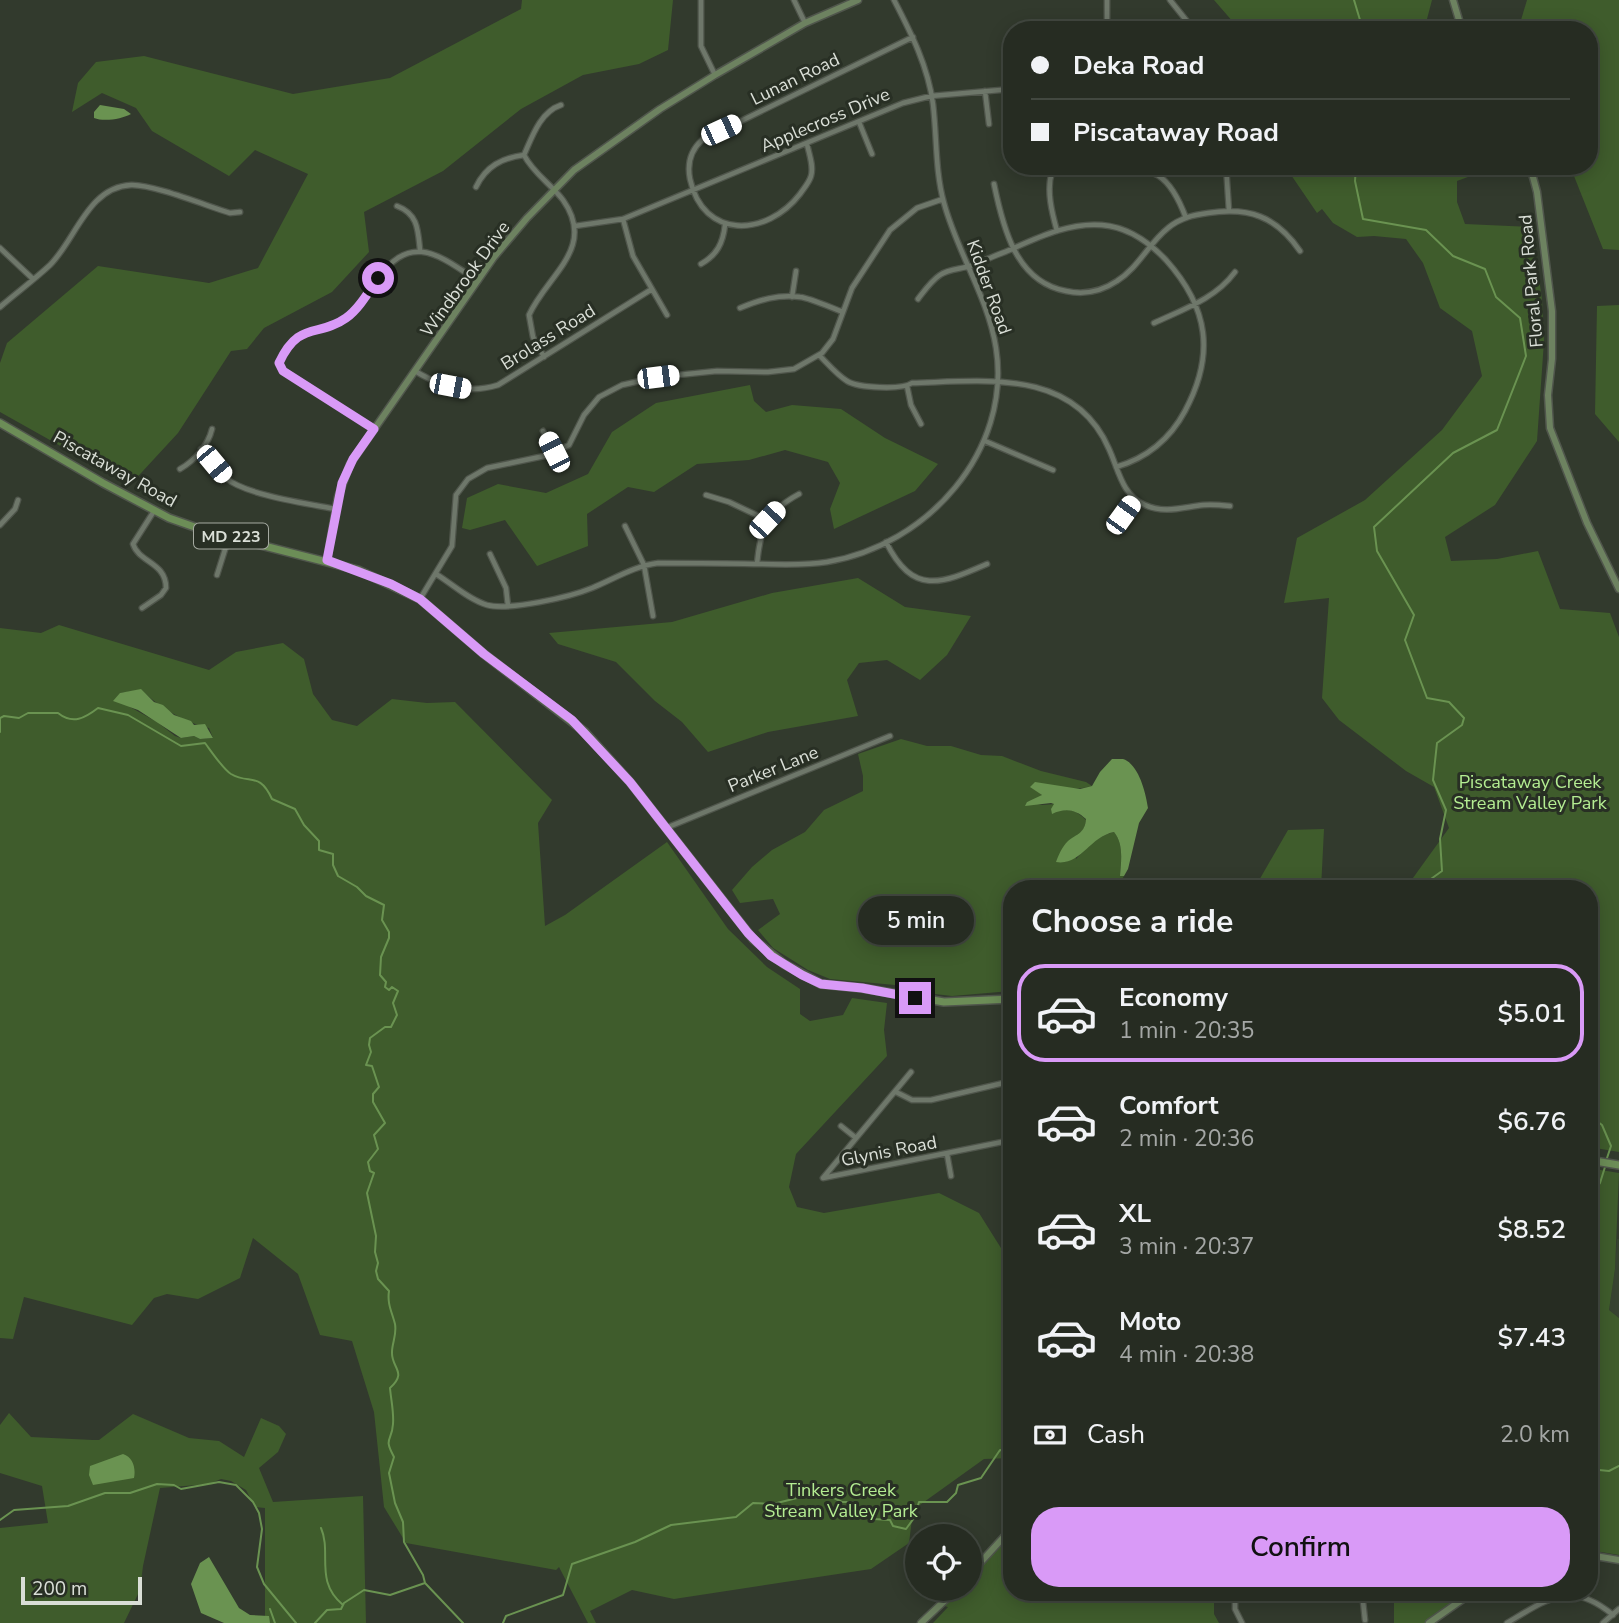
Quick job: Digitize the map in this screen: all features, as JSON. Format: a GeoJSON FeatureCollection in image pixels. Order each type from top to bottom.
{"type":"FeatureCollection","features":[{"type":"Feature","properties":{"kind":"main road","name":"Piscataway Road"},"geometry":{"type":"LineString","coordinates":[[0,423],[154,511],[186,524],[327,560],[391,584],[420,599],[484,654],[585,732],[630,782],[753,939],[771,956],[816,982],[944,1002],[1003,999]]}},
{"type":"Feature","properties":{"kind":"main road"},"geometry":{"type":"LineString","coordinates":[[1598,1161],[1618,1165]]}},
{"type":"Feature","properties":{"kind":"street"},"geometry":{"type":"LineString","coordinates":[[701,0],[701,46],[715,75]]}},
{"type":"Feature","properties":{"kind":"street"},"geometry":{"type":"LineString","coordinates":[[794,0],[805,23]]}},
{"type":"Feature","properties":{"kind":"street","name":"Windbrook Drive"},"geometry":{"type":"LineString","coordinates":[[327,560],[335,509],[350,464],[511,236],[554,189],[604,148],[715,75],[805,23],[858,0]]}},
{"type":"Feature","properties":{"kind":"street","name":"Kidder Road"},"geometry":{"type":"LineString","coordinates":[[436,574],[485,604],[508,606],[583,591],[644,565],[658,562],[824,562],[862,553],[920,522],[948,496],[965,475],[985,441],[993,415],[998,382],[996,348],[992,329],[943,198],[928,76],[913,37],[894,0]]}},
{"type":"Feature","properties":{"kind":"street"},"geometry":{"type":"LineString","coordinates":[[1107,0],[1107,21]]}},
{"type":"Feature","properties":{"kind":"street"},"geometry":{"type":"LineString","coordinates":[[1170,0],[1187,21]]}},
{"type":"Feature","properties":{"kind":"street"},"geometry":{"type":"LineString","coordinates":[[1453,0],[1459,21]]}},
{"type":"Feature","properties":{"kind":"street","name":"Lunan Road"},"geometry":{"type":"LineString","coordinates":[[693,191],[689,174],[690,156],[705,138],[913,37]]}},
{"type":"Feature","properties":{"kind":"street","name":"Applecross Drive"},"geometry":{"type":"LineString","coordinates":[[575,226],[623,219],[891,108],[931,96],[1003,90]]}},
{"type":"Feature","properties":{"kind":"street"},"geometry":{"type":"LineString","coordinates":[[985,91],[989,124]]}},
{"type":"Feature","properties":{"kind":"street"},"geometry":{"type":"LineString","coordinates":[[524,155],[531,137],[547,114],[561,105]]}},
{"type":"Feature","properties":{"kind":"street"},"geometry":{"type":"LineString","coordinates":[[859,122],[872,154]]}},
{"type":"Feature","properties":{"kind":"street"},"geometry":{"type":"LineString","coordinates":[[693,191],[707,213],[725,225],[747,226],[758,223],[778,214],[794,202],[812,174],[807,144]]}},
{"type":"Feature","properties":{"kind":"street"},"geometry":{"type":"LineString","coordinates":[[524,155],[568,207],[575,226],[575,238],[565,262],[528,316],[533,337],[544,357]]}},
{"type":"Feature","properties":{"kind":"street"},"geometry":{"type":"LineString","coordinates":[[476,187],[480,179],[500,160],[524,155]]}},
{"type":"Feature","properties":{"kind":"street"},"geometry":{"type":"LineString","coordinates":[[1051,175],[1050,196],[1057,231]]}},
{"type":"Feature","properties":{"kind":"street"},"geometry":{"type":"LineString","coordinates":[[1159,175],[1174,189],[1186,218]]}},
{"type":"Feature","properties":{"kind":"street"},"geometry":{"type":"LineString","coordinates":[[1227,175],[1229,211]]}},
{"type":"Feature","properties":{"kind":"street","name":"Floral Park Road"},"geometry":{"type":"LineString","coordinates":[[1532,175],[1537,192],[1552,311],[1552,359],[1548,395],[1550,428],[1587,523],[1619,589]]}},
{"type":"Feature","properties":{"kind":"street"},"geometry":{"type":"LineString","coordinates":[[993,184],[1013,248],[1023,265],[1044,285],[1079,293],[1100,290],[1118,281],[1130,272],[1167,229],[1186,218],[1229,211],[1250,213],[1272,222],[1286,233],[1300,251]]}},
{"type":"Feature","properties":{"kind":"street"},"geometry":{"type":"LineString","coordinates":[[0,307],[62,252],[98,198],[117,187],[139,185],[230,213],[240,212]]}},
{"type":"Feature","properties":{"kind":"street"},"geometry":{"type":"LineString","coordinates":[[420,599],[452,546],[456,495],[468,479],[487,468],[554,452],[569,445],[584,415],[599,397],[622,385],[658,377],[717,371],[768,372],[794,369],[819,355],[833,339],[852,288],[890,230],[917,208],[943,198]]}},
{"type":"Feature","properties":{"kind":"street"},"geometry":{"type":"LineString","coordinates":[[397,206],[410,212],[416,220],[420,250]]}},
{"type":"Feature","properties":{"kind":"street"},"geometry":{"type":"LineString","coordinates":[[623,219],[630,250],[667,315]]}},
{"type":"Feature","properties":{"kind":"street"},"geometry":{"type":"LineString","coordinates":[[701,264],[712,257],[719,247],[725,225]]}},
{"type":"Feature","properties":{"kind":"street"},"geometry":{"type":"LineString","coordinates":[[919,299],[930,282],[942,273],[968,267],[1057,231],[1082,225],[1106,225],[1129,232],[1151,245],[1176,272],[1196,304],[1203,329],[1205,352],[1201,377],[1180,421],[1167,438],[1144,455],[1116,467]]}},
{"type":"Feature","properties":{"kind":"street"},"geometry":{"type":"LineString","coordinates":[[0,248],[33,279]]}},
{"type":"Feature","properties":{"kind":"street"},"geometry":{"type":"LineString","coordinates":[[374,429],[283,371],[279,361],[302,334],[331,326],[348,317],[386,267],[398,257],[420,250],[445,258],[478,281]]}},
{"type":"Feature","properties":{"kind":"street"},"geometry":{"type":"LineString","coordinates":[[792,297],[796,271]]}},
{"type":"Feature","properties":{"kind":"street"},"geometry":{"type":"LineString","coordinates":[[1154,323],[1217,292],[1236,272]]}},
{"type":"Feature","properties":{"kind":"street","name":"Brolass Road"},"geometry":{"type":"LineString","coordinates":[[415,371],[429,380],[465,389],[485,389],[498,385],[652,289]]}},
{"type":"Feature","properties":{"kind":"street"},"geometry":{"type":"LineString","coordinates":[[740,308],[769,297],[803,297],[843,312]]}},
{"type":"Feature","properties":{"kind":"street"},"geometry":{"type":"LineString","coordinates":[[819,355],[850,383],[882,387],[907,386],[912,383],[998,382],[1038,387],[1076,406],[1096,426],[1108,445],[1124,485],[1134,499],[1147,506],[1165,510],[1206,505],[1230,506]]}},
{"type":"Feature","properties":{"kind":"street"},"geometry":{"type":"LineString","coordinates":[[907,386],[911,405],[921,424]]}},
{"type":"Feature","properties":{"kind":"street"},"geometry":{"type":"LineString","coordinates":[[180,469],[209,441],[212,429]]}},
{"type":"Feature","properties":{"kind":"street"},"geometry":{"type":"LineString","coordinates":[[544,431],[554,452]]}},
{"type":"Feature","properties":{"kind":"street"},"geometry":{"type":"LineString","coordinates":[[985,441],[1052,470]]}},
{"type":"Feature","properties":{"kind":"street"},"geometry":{"type":"LineString","coordinates":[[201,449],[233,483],[282,498],[335,509]]}},
{"type":"Feature","properties":{"kind":"street"},"geometry":{"type":"LineString","coordinates":[[757,564],[759,542],[767,520],[784,503],[799,494]]}},
{"type":"Feature","properties":{"kind":"street"},"geometry":{"type":"LineString","coordinates":[[706,495],[729,502],[767,520]]}},
{"type":"Feature","properties":{"kind":"street"},"geometry":{"type":"LineString","coordinates":[[1123,515],[1134,499]]}},
{"type":"Feature","properties":{"kind":"street"},"geometry":{"type":"LineString","coordinates":[[0,525],[15,509],[18,500]]}},
{"type":"Feature","properties":{"kind":"street"},"geometry":{"type":"LineString","coordinates":[[142,608],[161,595],[166,588],[164,575],[135,550],[133,544],[154,511]]}},
{"type":"Feature","properties":{"kind":"street"},"geometry":{"type":"LineString","coordinates":[[625,526],[644,565],[653,616]]}},
{"type":"Feature","properties":{"kind":"street"},"geometry":{"type":"LineString","coordinates":[[217,575],[229,536]]}},
{"type":"Feature","properties":{"kind":"street"},"geometry":{"type":"LineString","coordinates":[[886,542],[901,566],[913,576],[925,580],[948,580],[987,564]]}},
{"type":"Feature","properties":{"kind":"street"},"geometry":{"type":"LineString","coordinates":[[490,554],[506,588],[508,606]]}},
{"type":"Feature","properties":{"kind":"street","name":"Parker Lane"},"geometry":{"type":"LineString","coordinates":[[667,828],[890,736]]}},
{"type":"Feature","properties":{"kind":"street","name":"Glynis Road"},"geometry":{"type":"LineString","coordinates":[[911,1072],[823,1178],[1003,1142]]}},
{"type":"Feature","properties":{"kind":"street"},"geometry":{"type":"LineString","coordinates":[[896,1092],[912,1100],[931,1100],[1003,1083]]}},
{"type":"Feature","properties":{"kind":"street"},"geometry":{"type":"LineString","coordinates":[[841,1126],[856,1138]]}},
{"type":"Feature","properties":{"kind":"street"},"geometry":{"type":"LineString","coordinates":[[947,1154],[951,1176]]}},
{"type":"Feature","properties":{"kind":"street"},"geometry":{"type":"LineString","coordinates":[[982,1557],[1003,1537]]}},
{"type":"Feature","properties":{"kind":"street"},"geometry":{"type":"LineString","coordinates":[[1598,1556],[1619,1560]]}},
{"type":"Feature","properties":{"kind":"street"},"geometry":{"type":"LineString","coordinates":[[920,1623],[944,1601]]}},
{"type":"Feature","properties":{"kind":"street"},"geometry":{"type":"LineString","coordinates":[[1235,1601],[1235,1609],[1242,1623]]}},
{"type":"Feature","properties":{"kind":"street"},"geometry":{"type":"LineString","coordinates":[[1363,1601],[1365,1620]]}},
{"type":"Feature","properties":{"kind":"street"},"geometry":{"type":"LineString","coordinates":[[1429,1623],[1460,1601]]}},
{"type":"Feature","properties":{"kind":"street"},"geometry":{"type":"LineString","coordinates":[[1507,1623],[1547,1601]]}},
{"type":"Feature","properties":{"kind":"street"},"geometry":{"type":"LineString","coordinates":[[1591,1601],[1613,1615]]}},
{"type":"Feature","properties":{"kind":"street"},"geometry":{"type":"LineString","coordinates":[[1603,1623],[1619,1609]]}},
{"type":"Feature","properties":{"kind":"shaded area"},"geometry":{"type":"Polygon","coordinates":[[[100,105],[124,109],[131,114],[113,119],[94,118],[94,112],[100,105]]]}},
{"type":"Feature","properties":{"kind":"shaded area"},"geometry":{"type":"Polygon","coordinates":[[[141,689],[154,702],[163,705],[174,715],[191,721],[194,725],[205,724],[213,738],[181,738],[138,710],[113,701],[120,693],[141,689]]]}},
{"type":"Feature","properties":{"kind":"shaded area"},"geometry":{"type":"Polygon","coordinates":[[[1112,759],[1123,759],[1133,767],[1143,788],[1148,808],[1139,823],[1124,876],[1120,876],[1121,848],[1114,832],[1098,839],[1072,860],[1056,862],[1066,843],[1082,830],[1086,819],[1070,810],[1052,814],[1054,804],[1051,803],[1025,806],[1027,802],[1042,795],[1030,787],[1035,782],[1080,789],[1092,786],[1112,759]]]}},
{"type":"Feature","properties":{"kind":"shaded area"},"geometry":{"type":"Polygon","coordinates":[[[1619,1239],[1619,1318],[1609,1310],[1619,1239]]]}},
{"type":"Feature","properties":{"kind":"shaded area"},"geometry":{"type":"Polygon","coordinates":[[[123,1454],[133,1463],[134,1478],[93,1485],[89,1475],[90,1466],[123,1454]]]}},
{"type":"Feature","properties":{"kind":"shaded area"},"geometry":{"type":"Polygon","coordinates":[[[209,1557],[239,1608],[250,1615],[269,1616],[270,1623],[224,1623],[201,1613],[191,1584],[200,1563],[209,1557]]]}},
{"type":"Feature","properties":{"kind":"green space"},"geometry":{"type":"Polygon","coordinates":[[[522,0],[673,0],[668,50],[639,64],[583,75],[521,109],[443,171],[364,212],[369,252],[332,292],[264,328],[247,349],[231,351],[178,433],[130,485],[0,412],[0,363],[7,343],[98,266],[209,283],[258,268],[308,174],[255,150],[229,176],[152,131],[136,108],[102,93],[72,112],[78,83],[96,62],[144,56],[293,94],[390,78],[521,9],[522,0]]]}},
{"type":"Feature","properties":{"kind":"green space"},"geometry":{"type":"Polygon","coordinates":[[[1214,0],[1432,0],[1428,21],[1232,21],[1214,0]]]}},
{"type":"Feature","properties":{"kind":"green space"},"geometry":{"type":"Polygon","coordinates":[[[1527,0],[1619,0],[1619,250],[1603,249],[1574,175],[1598,175],[1598,21],[1521,21],[1527,0]]]}},
{"type":"Feature","properties":{"kind":"green space","name":"Piscataway Creek Stream Valley Park"},"geometry":{"type":"Polygon","coordinates":[[[1291,175],[1473,175],[1457,181],[1457,202],[1465,224],[1532,227],[1542,300],[1544,341],[1537,441],[1495,505],[1445,537],[1451,561],[1497,559],[1538,551],[1560,609],[1610,613],[1619,637],[1619,1152],[1598,1148],[1598,880],[1411,880],[1449,828],[1434,787],[1406,771],[1339,720],[1322,698],[1329,598],[1284,603],[1297,538],[1365,500],[1442,430],[1482,376],[1472,331],[1440,308],[1423,263],[1406,239],[1357,237],[1333,223],[1322,209],[1317,213],[1291,175]]]}},
{"type":"Feature","properties":{"kind":"green space"},"geometry":{"type":"Polygon","coordinates":[[[1619,305],[1619,442],[1595,414],[1597,306],[1619,305]]]}},
{"type":"Feature","properties":{"kind":"green space"},"geometry":{"type":"Polygon","coordinates":[[[750,385],[754,401],[766,412],[792,405],[841,409],[885,438],[938,464],[915,491],[834,529],[830,509],[840,483],[828,462],[785,450],[749,460],[697,464],[654,492],[628,487],[587,514],[588,546],[537,566],[505,520],[470,530],[462,528],[467,498],[498,484],[546,493],[588,474],[612,432],[656,403],[750,385]]]}},
{"type":"Feature","properties":{"kind":"green space"},"geometry":{"type":"Polygon","coordinates":[[[858,578],[905,607],[971,616],[947,655],[920,680],[887,660],[859,663],[847,680],[858,716],[768,732],[708,752],[682,722],[655,701],[616,662],[558,644],[549,633],[672,622],[772,593],[858,578]]]}},
{"type":"Feature","properties":{"kind":"green space","name":"Tinkers Creek Stream Valley Park"},"geometry":{"type":"Polygon","coordinates":[[[59,625],[209,670],[236,652],[283,643],[304,659],[313,694],[332,720],[357,726],[392,699],[427,703],[455,702],[552,800],[538,823],[545,926],[565,915],[667,842],[728,929],[767,967],[800,989],[800,1014],[810,1021],[843,1015],[852,998],[887,1003],[884,1030],[887,1056],[796,1154],[789,1187],[797,1207],[824,1213],[939,1193],[979,1213],[1003,1251],[1003,1458],[984,1459],[917,1507],[913,1511],[911,1524],[905,1524],[905,1546],[871,1569],[674,1599],[632,1590],[590,1611],[596,1623],[588,1623],[559,1567],[556,1570],[406,1543],[384,1507],[374,1412],[352,1341],[320,1335],[298,1274],[253,1238],[240,1278],[198,1299],[167,1294],[154,1298],[132,1325],[24,1297],[13,1339],[0,1338],[0,628],[41,633],[59,625]],[[141,690],[120,693],[130,707],[175,736],[213,738],[209,728],[182,718],[141,690]]]}},
{"type":"Feature","properties":{"kind":"green space"},"geometry":{"type":"Polygon","coordinates":[[[901,739],[927,746],[951,746],[981,755],[1002,756],[1041,771],[1086,782],[1092,786],[1037,790],[1042,795],[1040,798],[1027,802],[1055,804],[1052,813],[1070,810],[1086,820],[1082,832],[1071,839],[1076,859],[1097,839],[1114,832],[1121,853],[1120,876],[1124,876],[1122,880],[1003,880],[1003,992],[952,996],[895,985],[830,979],[808,970],[773,948],[758,930],[780,914],[773,899],[740,903],[732,890],[752,867],[772,850],[805,832],[824,810],[863,791],[858,754],[901,739]]]}},
{"type":"Feature","properties":{"kind":"green space"},"geometry":{"type":"Polygon","coordinates":[[[1324,829],[1321,880],[1259,880],[1288,830],[1324,829]]]}},
{"type":"Feature","properties":{"kind":"green space"},"geometry":{"type":"Polygon","coordinates":[[[1598,1170],[1619,1173],[1615,1269],[1609,1310],[1619,1318],[1619,1555],[1598,1552],[1598,1170]]]}},
{"type":"Feature","properties":{"kind":"green space"},"geometry":{"type":"Polygon","coordinates":[[[9,1413],[31,1437],[93,1440],[99,1440],[133,1414],[189,1438],[219,1441],[244,1457],[261,1418],[279,1426],[286,1434],[278,1452],[259,1468],[273,1502],[363,1496],[366,1623],[265,1623],[265,1508],[255,1507],[246,1490],[231,1481],[221,1479],[209,1484],[160,1488],[140,1590],[124,1623],[0,1623],[0,1528],[48,1523],[42,1486],[0,1473],[0,1425],[9,1413]]]}},
{"type":"Feature","properties":{"kind":"green space"},"geometry":{"type":"Polygon","coordinates":[[[1003,1538],[1003,1601],[1214,1601],[1214,1614],[1219,1623],[933,1623],[948,1607],[944,1606],[948,1601],[982,1601],[982,1563],[1003,1538]]]}},
{"type":"Feature","properties":{"kind":"green space"},"geometry":{"type":"Polygon","coordinates":[[[1394,1601],[1459,1601],[1426,1623],[1394,1623],[1394,1601]]]}},
{"type":"Feature","properties":{"kind":"waterway"},"geometry":{"type":"LineString","coordinates":[[1354,0],[1360,21]]}},
{"type":"Feature","properties":{"kind":"waterway"},"geometry":{"type":"LineString","coordinates":[[1355,175],[1363,219],[1426,230],[1453,256],[1485,269],[1496,297],[1520,318],[1526,356],[1497,430],[1453,453],[1374,527],[1377,551],[1414,615],[1405,640],[1427,698],[1449,702],[1464,718],[1462,725],[1437,743],[1433,780],[1446,810],[1440,839],[1442,871],[1430,880]]}},
{"type":"Feature","properties":{"kind":"waterway"},"geometry":{"type":"LineString","coordinates":[[0,732],[0,718],[4,716],[19,718],[28,713],[58,713],[74,719],[84,717],[98,708],[128,715],[181,746],[205,743],[231,774],[258,782],[272,799],[295,809],[304,825],[319,841],[319,850],[333,854],[333,865],[338,876],[384,905],[382,920],[389,932],[389,938],[381,957],[380,975],[386,982],[385,987],[398,991],[393,1003],[397,1015],[391,1027],[385,1027],[370,1038],[371,1052],[366,1065],[372,1066],[379,1087],[373,1094],[373,1102],[385,1123],[374,1135],[378,1149],[368,1162],[370,1171],[374,1173],[367,1193],[376,1236],[376,1271],[378,1279],[389,1291],[389,1304],[395,1324],[392,1357],[398,1378],[390,1388],[393,1420],[389,1443],[394,1457],[389,1473],[395,1503],[403,1522],[404,1542],[425,1583]]}},
{"type":"Feature","properties":{"kind":"waterway"},"geometry":{"type":"LineString","coordinates":[[1598,1122],[1611,1146],[1606,1161]]}},
{"type":"Feature","properties":{"kind":"waterway"},"geometry":{"type":"LineString","coordinates":[[1598,1186],[1605,1167]]}},
{"type":"Feature","properties":{"kind":"waterway"},"geometry":{"type":"LineString","coordinates":[[503,1623],[506,1616],[563,1595],[572,1564],[635,1542],[671,1525],[736,1517],[753,1503],[773,1504],[817,1493],[842,1502],[854,1502],[859,1509],[868,1511],[874,1519],[890,1520],[893,1526],[906,1529],[914,1518],[919,1502],[947,1502],[956,1493],[958,1485],[981,1478],[1000,1450],[1003,1451]]}},
{"type":"Feature","properties":{"kind":"waterway"},"geometry":{"type":"LineString","coordinates":[[1598,1470],[1609,1471],[1619,1466]]}},
{"type":"Feature","properties":{"kind":"waterway"},"geometry":{"type":"LineString","coordinates":[[0,1520],[14,1510],[68,1506],[105,1493],[130,1493],[157,1484],[174,1485],[181,1489],[219,1482],[236,1485],[253,1502],[259,1513],[262,1529],[257,1567],[264,1584],[296,1623]]}},
{"type":"Feature","properties":{"kind":"waterway"},"geometry":{"type":"LineString","coordinates":[[321,1528],[326,1577],[334,1596],[343,1605]]}},
{"type":"Feature","properties":{"kind":"waterway"},"geometry":{"type":"LineString","coordinates":[[315,1623],[327,1610],[341,1609],[344,1603],[364,1590],[390,1595],[425,1583],[463,1623]]}},
{"type":"Feature","properties":{"kind":"waterway"},"geometry":{"type":"LineString","coordinates":[[270,1609],[275,1623]]}},
{"type":"Feature","properties":{"kind":"route"},"geometry":{"type":"LineString","coordinates":[[378,278],[348,317],[331,326],[302,334],[290,345],[279,363],[283,371],[374,429],[358,450],[342,483],[327,560],[358,570],[420,599],[484,654],[572,720],[630,782],[748,933],[771,956],[821,984],[890,992],[915,998]]}}]}
